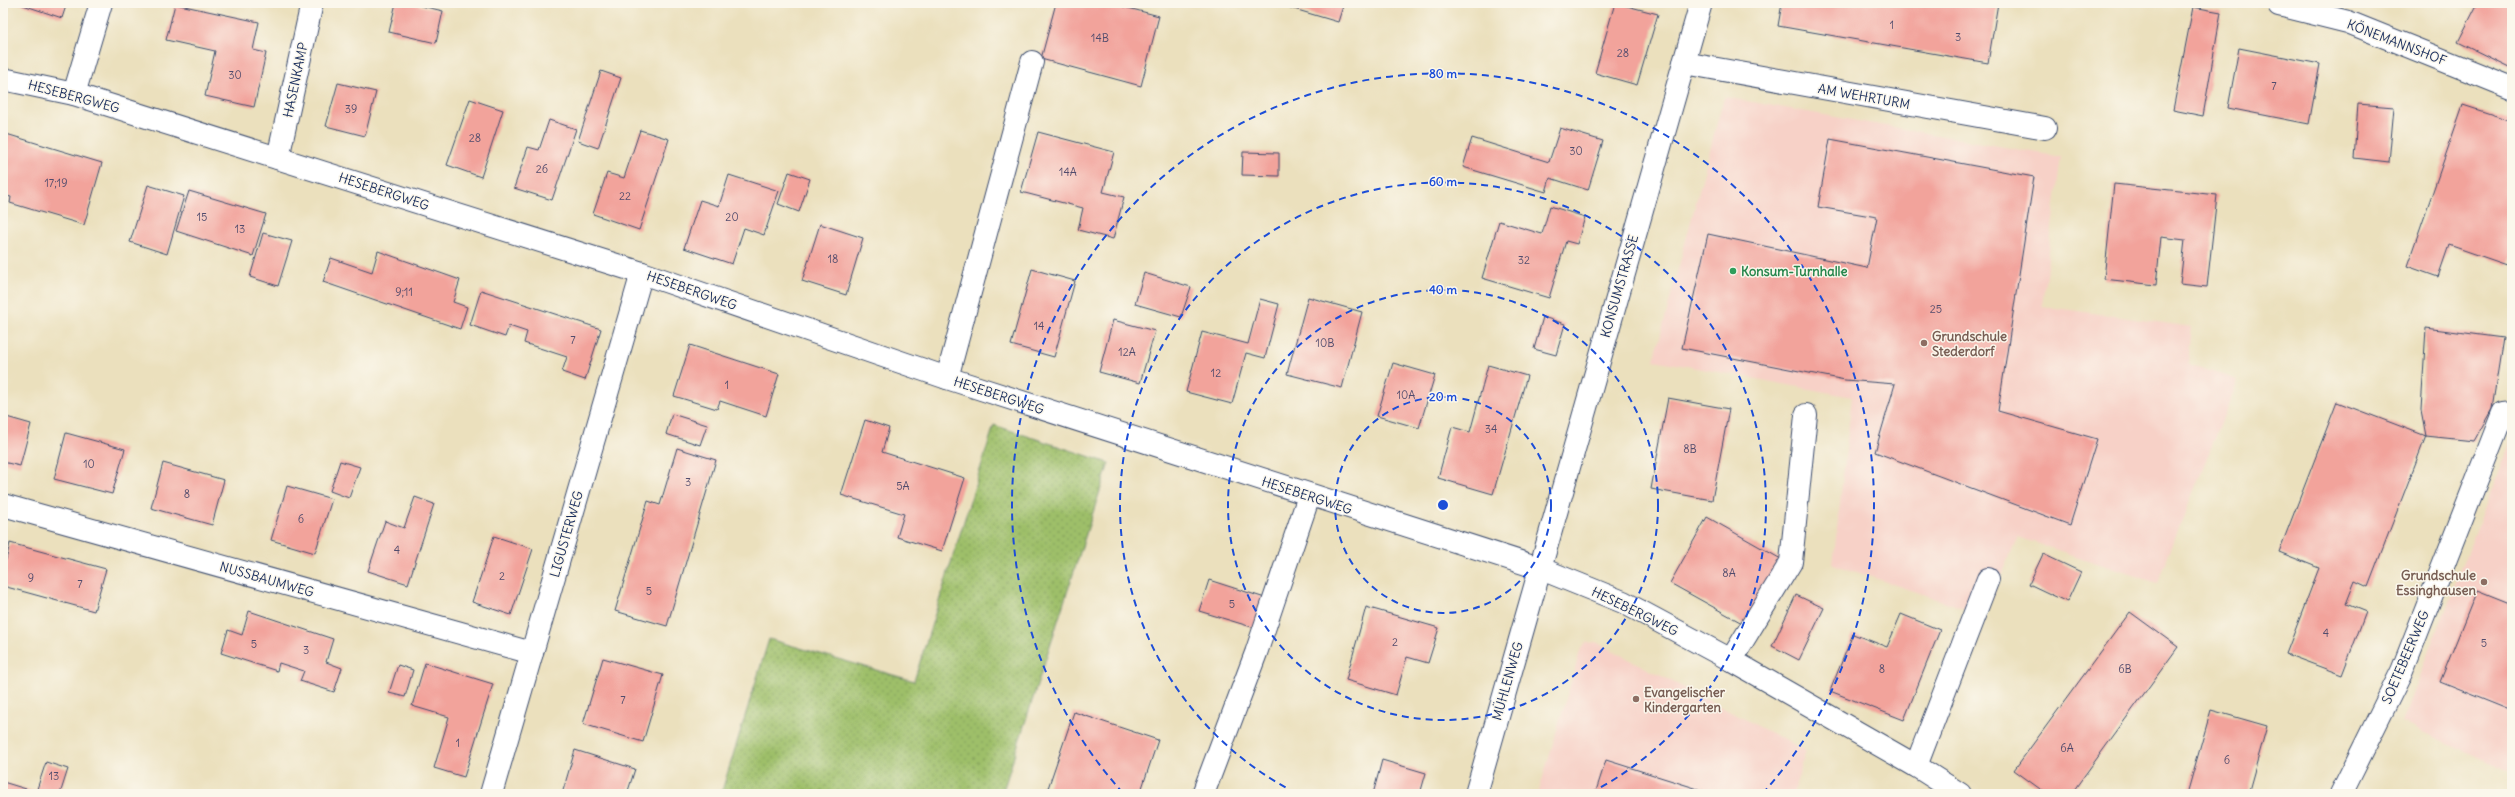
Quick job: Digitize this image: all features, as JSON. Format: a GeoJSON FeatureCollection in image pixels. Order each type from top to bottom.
{"type":"FeatureCollection","features":[{"type":"Feature","properties":{"kind":"street"},"geometry":{"type":"LineString","coordinates":[[74,94],[101,3]]}},
{"type":"Feature","properties":{"kind":"street","name":"HASENKAMP"},"geometry":{"type":"LineString","coordinates":[[278,158],[312,3]]}},
{"type":"Feature","properties":{"kind":"street","name":"KONSUMSTRASSE"},"geometry":{"type":"LineString","coordinates":[[1539,568],[1701,3]]}},
{"type":"Feature","properties":{"kind":"street","name":"KÖNEMANNSHOF"},"geometry":{"type":"LineString","coordinates":[[2278,5],[2348,22],[2512,88]]}},
{"type":"Feature","properties":{"kind":"street"},"geometry":{"type":"LineString","coordinates":[[948,378],[1032,62]]}},
{"type":"Feature","properties":{"kind":"street","name":"AM WEHRTURM"},"geometry":{"type":"LineString","coordinates":[[1684,63],[2045,128]]}},
{"type":"Feature","properties":{"kind":"street","name":"HESEBERGWEG"},"geometry":{"type":"LineString","coordinates":[[3,79],[74,94],[642,273],[948,378],[1309,496],[1539,568],[1623,602],[1731,660],[1916,766],[1960,794]]}},
{"type":"Feature","properties":{"kind":"street","name":"LIGUSTERWEG"},"geometry":{"type":"LineString","coordinates":[[491,794],[642,273]]}},
{"type":"Feature","properties":{"kind":"street","name":"SOETEBEERWEG"},"geometry":{"type":"LineString","coordinates":[[2341,794],[2402,671],[2502,413],[2512,412]]}},
{"type":"Feature","properties":{"kind":"street"},"geometry":{"type":"LineString","coordinates":[[1731,660],[1791,562],[1806,415]]}},
{"type":"Feature","properties":{"kind":"street"},"geometry":{"type":"LineString","coordinates":[[1203,794],[1256,653],[1309,496]]}},
{"type":"Feature","properties":{"kind":"street","name":"NUSSBAUMWEG"},"geometry":{"type":"LineString","coordinates":[[3,505],[532,653]]}},
{"type":"Feature","properties":{"kind":"street","name":"MÜHLENWEG"},"geometry":{"type":"LineString","coordinates":[[1476,794],[1539,568]]}},
{"type":"Feature","properties":{"kind":"street"},"geometry":{"type":"LineString","coordinates":[[1916,766],[1988,579]]}},
{"type":"Feature","properties":{"kind":"shaded area","name":"Grundschule Stederdorf"},"geometry":{"type":"Polygon","coordinates":[[[1724,97],[2061,157],[2042,306],[2192,327],[2188,364],[2238,380],[2157,583],[2018,537],[1984,615],[1833,564],[1852,397],[1654,360],[1724,97]]]}},
{"type":"Feature","properties":{"kind":"shaded area","name":"Grundschule Essinghausen"},"geometry":{"type":"Polygon","coordinates":[[[2511,439],[2512,440],[2512,772],[2402,723],[2511,439]]]}},
{"type":"Feature","properties":{"kind":"shaded area","name":"Evangelischer Kindergarten"},"geometry":{"type":"Polygon","coordinates":[[[1596,642],[1806,751],[1793,794],[1538,794],[1581,648],[1586,643],[1596,642]]]}},
{"type":"Feature","properties":{"kind":"green space"},"geometry":{"type":"Polygon","coordinates":[[[994,425],[1109,463],[1002,794],[721,794],[769,639],[914,681],[994,425]]]}},
{"type":"Feature","properties":{"kind":"building"},"geometry":{"type":"Polygon","coordinates":[[[17,3],[67,3],[62,18],[17,3]]]}},
{"type":"Feature","properties":{"kind":"building"},"geometry":{"type":"Polygon","coordinates":[[[396,3],[409,3],[443,11],[436,43],[389,32],[396,3]]]}},
{"type":"Feature","properties":{"kind":"building"},"geometry":{"type":"Polygon","coordinates":[[[1056,3],[1109,3],[1159,16],[1141,86],[1041,59],[1056,3]]]}},
{"type":"Feature","properties":{"kind":"building"},"geometry":{"type":"Polygon","coordinates":[[[1274,3],[1344,3],[1338,22],[1274,3]]]}},
{"type":"Feature","properties":{"kind":"building"},"geometry":{"type":"Polygon","coordinates":[[[1615,3],[1658,14],[1637,85],[1595,73],[1615,3]]]}},
{"type":"Feature","properties":{"kind":"building"},"geometry":{"type":"Polygon","coordinates":[[[1782,3],[1998,3],[1988,63],[1778,26],[1782,3]]]}},
{"type":"Feature","properties":{"kind":"building"},"geometry":{"type":"Polygon","coordinates":[[[2478,3],[2512,3],[2512,60],[2509,67],[2458,42],[2478,3]]]}},
{"type":"Feature","properties":{"kind":"building"},"geometry":{"type":"Polygon","coordinates":[[[175,4],[259,22],[253,50],[266,53],[254,107],[205,96],[215,51],[166,40],[175,4]]]}},
{"type":"Feature","properties":{"kind":"building"},"geometry":{"type":"Polygon","coordinates":[[[2193,7],[2221,12],[2203,116],[2173,110],[2193,7]]]}},
{"type":"Feature","properties":{"kind":"building"},"geometry":{"type":"Polygon","coordinates":[[[2239,48],[2320,64],[2309,124],[2228,108],[2239,48]]]}},
{"type":"Feature","properties":{"kind":"building"},"geometry":{"type":"Polygon","coordinates":[[[601,71],[621,78],[598,148],[578,141],[601,71]]]}},
{"type":"Feature","properties":{"kind":"building"},"geometry":{"type":"Polygon","coordinates":[[[338,83],[376,92],[365,136],[326,126],[338,83]]]}},
{"type":"Feature","properties":{"kind":"building"},"geometry":{"type":"Polygon","coordinates":[[[470,99],[503,110],[481,177],[447,165],[470,99]]]}},
{"type":"Feature","properties":{"kind":"building"},"geometry":{"type":"Polygon","coordinates":[[[2358,104],[2394,107],[2389,162],[2354,158],[2358,104]]]}},
{"type":"Feature","properties":{"kind":"building"},"geometry":{"type":"Polygon","coordinates":[[[2463,105],[2512,121],[2512,252],[2507,265],[2449,245],[2438,277],[2407,266],[2463,105]]]}},
{"type":"Feature","properties":{"kind":"building"},"geometry":{"type":"Polygon","coordinates":[[[549,120],[576,129],[552,200],[514,188],[528,147],[539,150],[549,120]]]}},
{"type":"Feature","properties":{"kind":"building"},"geometry":{"type":"Polygon","coordinates":[[[1560,128],[1603,141],[1588,190],[1550,178],[1546,192],[1463,167],[1472,138],[1549,162],[1560,128]]]}},
{"type":"Feature","properties":{"kind":"building"},"geometry":{"type":"Polygon","coordinates":[[[640,130],[669,139],[639,230],[593,214],[607,173],[624,178],[640,130]]]}},
{"type":"Feature","properties":{"kind":"building"},"geometry":{"type":"Polygon","coordinates":[[[1038,132],[1114,152],[1103,192],[1124,197],[1113,239],[1078,230],[1083,208],[1021,192],[1038,132]]]}},
{"type":"Feature","properties":{"kind":"building"},"geometry":{"type":"Polygon","coordinates":[[[3,133],[102,163],[84,225],[10,203],[11,197],[3,195],[3,133]]]}},
{"type":"Feature","properties":{"kind":"building"},"geometry":{"type":"Polygon","coordinates":[[[1830,139],[2034,177],[1998,411],[2097,439],[2070,525],[1875,452],[1895,384],[1845,380],[1682,348],[1708,234],[1867,268],[1877,217],[1818,207],[1830,139]]]}},
{"type":"Feature","properties":{"kind":"building"},"geometry":{"type":"Polygon","coordinates":[[[1243,152],[1279,153],[1279,176],[1242,175],[1243,152]]]}},
{"type":"Feature","properties":{"kind":"building"},"geometry":{"type":"Polygon","coordinates":[[[789,172],[810,179],[799,212],[778,204],[789,172]]]}},
{"type":"Feature","properties":{"kind":"building"},"geometry":{"type":"Polygon","coordinates":[[[729,175],[779,191],[764,235],[744,228],[732,264],[684,248],[700,200],[719,206],[729,175]]]}},
{"type":"Feature","properties":{"kind":"building"},"geometry":{"type":"Polygon","coordinates":[[[2114,184],[2217,195],[2207,287],[2180,284],[2185,240],[2161,237],[2156,285],[2104,279],[2114,184]]]}},
{"type":"Feature","properties":{"kind":"building"},"geometry":{"type":"Polygon","coordinates":[[[148,185],[184,196],[167,254],[130,242],[148,185]]]}},
{"type":"Feature","properties":{"kind":"building"},"geometry":{"type":"Polygon","coordinates":[[[189,191],[266,214],[253,256],[176,231],[189,191]]]}},
{"type":"Feature","properties":{"kind":"building"},"geometry":{"type":"Polygon","coordinates":[[[1550,206],[1585,217],[1577,244],[1566,241],[1549,298],[1482,278],[1499,221],[1542,234],[1550,206]]]}},
{"type":"Feature","properties":{"kind":"building"},"geometry":{"type":"Polygon","coordinates":[[[820,224],[863,238],[846,295],[802,281],[820,224]]]}},
{"type":"Feature","properties":{"kind":"building"},"geometry":{"type":"Polygon","coordinates":[[[263,233],[292,241],[278,286],[250,277],[263,233]]]}},
{"type":"Feature","properties":{"kind":"building"},"geometry":{"type":"Polygon","coordinates":[[[378,251],[460,280],[453,302],[467,307],[460,329],[323,282],[331,258],[372,272],[378,251]]]}},
{"type":"Feature","properties":{"kind":"building"},"geometry":{"type":"Polygon","coordinates":[[[1032,269],[1075,281],[1054,357],[1011,345],[1032,269]]]}},
{"type":"Feature","properties":{"kind":"building"},"geometry":{"type":"Polygon","coordinates":[[[1144,273],[1191,287],[1181,317],[1135,304],[1144,273]]]}},
{"type":"Feature","properties":{"kind":"building"},"geometry":{"type":"Polygon","coordinates":[[[481,290],[601,329],[585,380],[562,372],[567,357],[524,343],[527,332],[509,326],[505,337],[470,325],[481,290]]]}},
{"type":"Feature","properties":{"kind":"building"},"geometry":{"type":"Polygon","coordinates":[[[1308,297],[1362,312],[1342,388],[1287,374],[1308,297]]]}},
{"type":"Feature","properties":{"kind":"building"},"geometry":{"type":"Polygon","coordinates":[[[1260,299],[1279,304],[1265,358],[1246,353],[1232,404],[1186,392],[1202,332],[1248,344],[1260,299]]]}},
{"type":"Feature","properties":{"kind":"building"},"geometry":{"type":"Polygon","coordinates":[[[1543,317],[1565,324],[1556,355],[1534,349],[1543,317]]]}},
{"type":"Feature","properties":{"kind":"building"},"geometry":{"type":"Polygon","coordinates":[[[1113,320],[1155,331],[1140,383],[1099,372],[1113,320]]]}},
{"type":"Feature","properties":{"kind":"building"},"geometry":{"type":"Polygon","coordinates":[[[2426,328],[2503,338],[2492,409],[2474,441],[2426,436],[2421,410],[2426,328]]]}},
{"type":"Feature","properties":{"kind":"building"},"geometry":{"type":"Polygon","coordinates":[[[690,345],[779,374],[766,416],[720,401],[717,409],[674,396],[690,345]]]}},
{"type":"Feature","properties":{"kind":"building"},"geometry":{"type":"Polygon","coordinates":[[[1393,363],[1435,375],[1419,428],[1377,416],[1393,363]]]}},
{"type":"Feature","properties":{"kind":"building"},"geometry":{"type":"Polygon","coordinates":[[[1488,365],[1527,376],[1493,494],[1438,478],[1452,427],[1470,432],[1488,365]]]}},
{"type":"Feature","properties":{"kind":"building"},"geometry":{"type":"Polygon","coordinates":[[[1668,398],[1729,409],[1712,500],[1651,489],[1668,398]]]}},
{"type":"Feature","properties":{"kind":"building"},"geometry":{"type":"Polygon","coordinates":[[[2337,402],[2426,436],[2368,587],[2355,581],[2346,604],[2366,612],[2342,675],[2286,654],[2319,568],[2279,552],[2337,402]]]}},
{"type":"Feature","properties":{"kind":"building"},"geometry":{"type":"Polygon","coordinates":[[[672,414],[707,425],[700,445],[666,434],[672,414]]]}},
{"type":"Feature","properties":{"kind":"building"},"geometry":{"type":"Polygon","coordinates":[[[3,416],[31,424],[20,466],[3,462],[3,416]]]}},
{"type":"Feature","properties":{"kind":"building"},"geometry":{"type":"Polygon","coordinates":[[[865,420],[889,428],[882,452],[965,478],[942,551],[897,537],[904,514],[841,495],[865,420]]]}},
{"type":"Feature","properties":{"kind":"building"},"geometry":{"type":"Polygon","coordinates":[[[66,433],[125,449],[112,494],[54,479],[66,433]]]}},
{"type":"Feature","properties":{"kind":"building"},"geometry":{"type":"Polygon","coordinates":[[[677,448],[716,460],[667,626],[615,611],[648,501],[660,505],[677,448]]]}},
{"type":"Feature","properties":{"kind":"building"},"geometry":{"type":"Polygon","coordinates":[[[340,461],[360,467],[349,498],[330,491],[340,461]]]}},
{"type":"Feature","properties":{"kind":"building"},"geometry":{"type":"Polygon","coordinates":[[[163,463],[224,480],[212,525],[151,508],[163,463]]]}},
{"type":"Feature","properties":{"kind":"building"},"geometry":{"type":"Polygon","coordinates":[[[287,486],[332,499],[315,553],[271,540],[287,486]]]}},
{"type":"Feature","properties":{"kind":"building"},"geometry":{"type":"Polygon","coordinates":[[[415,497],[434,504],[408,584],[368,571],[385,521],[404,528],[415,497]]]}},
{"type":"Feature","properties":{"kind":"building"},"geometry":{"type":"Polygon","coordinates":[[[1707,517],[1788,563],[1751,628],[1670,583],[1707,517]]]}},
{"type":"Feature","properties":{"kind":"building"},"geometry":{"type":"Polygon","coordinates":[[[494,536],[533,549],[511,615],[472,602],[494,536]]]}},
{"type":"Feature","properties":{"kind":"building"},"geometry":{"type":"Polygon","coordinates":[[[10,543],[106,569],[94,611],[3,586],[3,560],[6,560],[10,543]]]}},
{"type":"Feature","properties":{"kind":"building"},"geometry":{"type":"Polygon","coordinates":[[[2043,554],[2081,572],[2067,602],[2029,584],[2043,554]]]}},
{"type":"Feature","properties":{"kind":"building"},"geometry":{"type":"Polygon","coordinates":[[[1209,580],[1265,598],[1255,628],[1199,611],[1209,580]]]}},
{"type":"Feature","properties":{"kind":"building"},"geometry":{"type":"Polygon","coordinates":[[[2477,590],[2512,604],[2512,711],[2440,682],[2477,590]]]}},
{"type":"Feature","properties":{"kind":"building"},"geometry":{"type":"Polygon","coordinates":[[[1796,595],[1824,608],[1799,660],[1772,646],[1796,595]]]}},
{"type":"Feature","properties":{"kind":"building"},"geometry":{"type":"Polygon","coordinates":[[[1366,607],[1439,628],[1428,663],[1407,657],[1396,695],[1346,680],[1366,607]]]}},
{"type":"Feature","properties":{"kind":"building"},"geometry":{"type":"Polygon","coordinates":[[[249,611],[333,639],[326,662],[342,668],[334,692],[300,681],[304,671],[279,663],[277,671],[221,653],[228,630],[242,635],[249,611]]]}},
{"type":"Feature","properties":{"kind":"building"},"geometry":{"type":"Polygon","coordinates":[[[2130,612],[2178,647],[2071,794],[2047,794],[2014,770],[2130,612]]]}},
{"type":"Feature","properties":{"kind":"building"},"geometry":{"type":"Polygon","coordinates":[[[1901,614],[1940,630],[1904,720],[1830,691],[1853,634],[1887,647],[1901,614]]]}},
{"type":"Feature","properties":{"kind":"building"},"geometry":{"type":"Polygon","coordinates":[[[603,658],[663,675],[643,742],[583,724],[603,658]]]}},
{"type":"Feature","properties":{"kind":"building"},"geometry":{"type":"Polygon","coordinates":[[[425,663],[493,684],[464,777],[434,768],[449,717],[412,706],[425,663]]]}},
{"type":"Feature","properties":{"kind":"building"},"geometry":{"type":"Polygon","coordinates":[[[398,665],[413,670],[405,697],[389,693],[398,665]]]}},
{"type":"Feature","properties":{"kind":"building"},"geometry":{"type":"Polygon","coordinates":[[[2211,710],[2267,726],[2248,794],[2187,794],[2211,710]]]}},
{"type":"Feature","properties":{"kind":"building"},"geometry":{"type":"Polygon","coordinates":[[[1074,712],[1158,740],[1140,794],[1046,794],[1074,712]]]}},
{"type":"Feature","properties":{"kind":"building"},"geometry":{"type":"Polygon","coordinates":[[[575,750],[635,769],[627,794],[562,794],[575,750]]]}},
{"type":"Feature","properties":{"kind":"building"},"geometry":{"type":"Polygon","coordinates":[[[1382,760],[1426,773],[1420,794],[1373,794],[1382,760]]]}},
{"type":"Feature","properties":{"kind":"building"},"geometry":{"type":"Polygon","coordinates":[[[1606,760],[1714,794],[1595,794],[1606,760]]]}},
{"type":"Feature","properties":{"kind":"building"},"geometry":{"type":"Polygon","coordinates":[[[46,762],[68,769],[60,794],[3,794],[3,782],[36,792],[46,762]]]}},
{"type":"Feature","properties":{"kind":"place","name":"Konsum-Turnhalle"},"geometry":{"type":"Point","coordinates":[1733,271]}},
{"type":"Feature","properties":{"kind":"place","name":"Grundschule Stederdorf"},"geometry":{"type":"Point","coordinates":[1924,343]}},
{"type":"Feature","properties":{"kind":"place","name":"Grundschule Essinghausen"},"geometry":{"type":"Point","coordinates":[2484,582]}},
{"type":"Feature","properties":{"kind":"place","name":"Evangelischer Kindergarten"},"geometry":{"type":"Point","coordinates":[1636,699]}}]}
